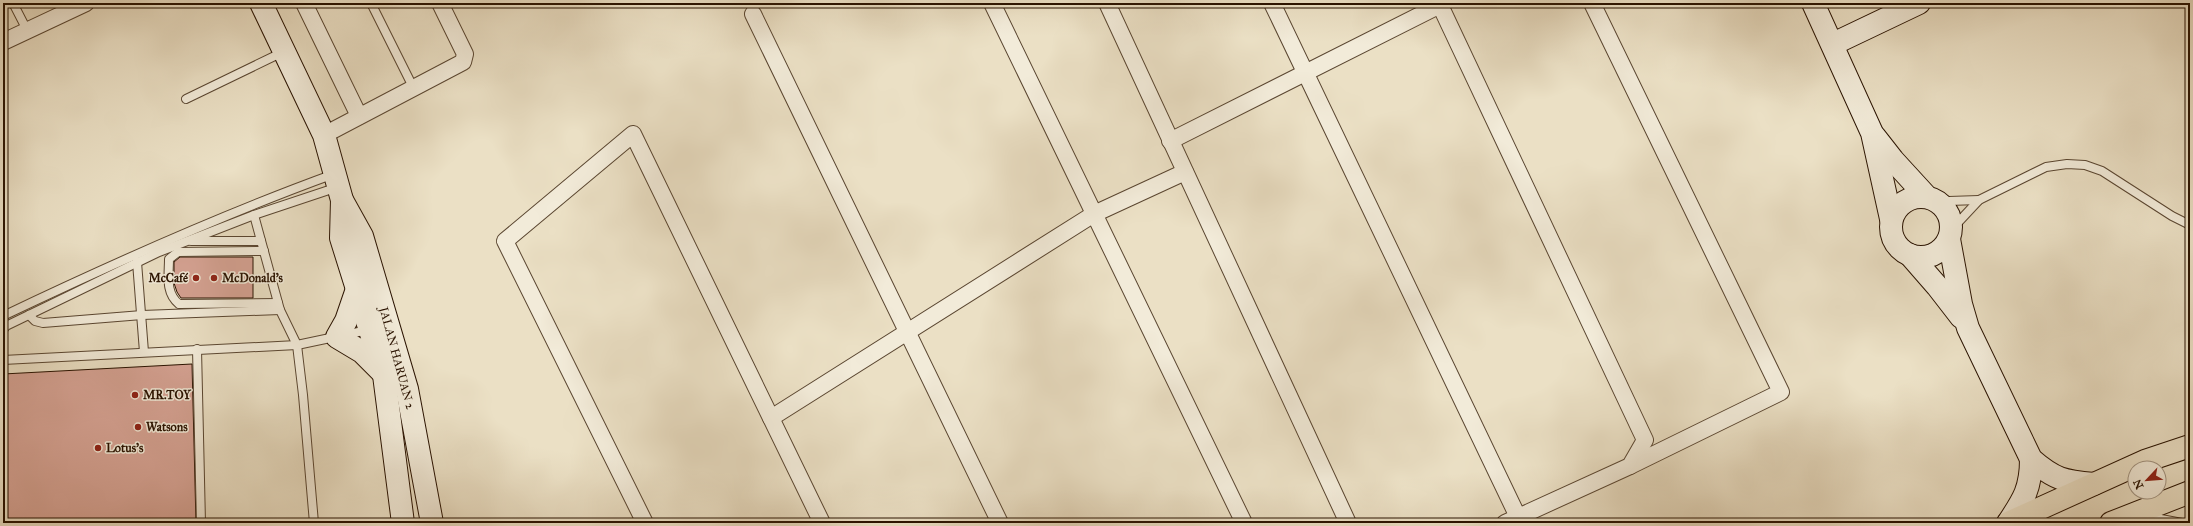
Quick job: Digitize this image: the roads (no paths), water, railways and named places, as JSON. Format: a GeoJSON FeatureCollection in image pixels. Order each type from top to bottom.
{"type":"FeatureCollection","features":[{"type":"Feature","properties":{"kind":"main road"},"geometry":{"type":"LineString","coordinates":[[2147,460],[2190,435]]}},
{"type":"Feature","properties":{"kind":"main road"},"geometry":{"type":"LineString","coordinates":[[2148,460],[2190,446]]}},
{"type":"Feature","properties":{"kind":"main road"},"geometry":{"type":"LineString","coordinates":[[2008,523],[2127,469]]}},
{"type":"Feature","properties":{"kind":"main road"},"geometry":{"type":"LineString","coordinates":[[2110,523],[2190,492]]}},
{"type":"Feature","properties":{"kind":"street","name":"JALAN HARUAN 2"},"geometry":{"type":"LineString","coordinates":[[261,3],[324,135],[338,186],[362,236],[380,327],[384,375],[403,523]]}},
{"type":"Feature","properties":{"kind":"street"},"geometry":{"type":"LineString","coordinates":[[304,3],[359,116]]}},
{"type":"Feature","properties":{"kind":"street"},"geometry":{"type":"LineString","coordinates":[[324,135],[463,62],[465,54],[440,3]]}},
{"type":"Feature","properties":{"kind":"street"},"geometry":{"type":"LineString","coordinates":[[992,3],[1244,523]]}},
{"type":"Feature","properties":{"kind":"street"},"geometry":{"type":"LineString","coordinates":[[1107,3],[1348,523]]}},
{"type":"Feature","properties":{"kind":"street"},"geometry":{"type":"LineString","coordinates":[[1272,3],[1511,520],[1630,466],[1781,392],[1592,3]]}},
{"type":"Feature","properties":{"kind":"street"},"geometry":{"type":"LineString","coordinates":[[1813,3],[1833,44],[1872,133],[1891,219],[1890,228],[1896,244],[1910,255],[1937,286],[1968,328]]}},
{"type":"Feature","properties":{"kind":"street"},"geometry":{"type":"LineString","coordinates":[[1833,44],[1919,3]]}},
{"type":"Feature","properties":{"kind":"street"},"geometry":{"type":"LineString","coordinates":[[3,42],[28,32],[83,4]]}},
{"type":"Feature","properties":{"kind":"street"},"geometry":{"type":"LineString","coordinates":[[1170,141],[1441,4],[1646,440],[1630,466]]}},
{"type":"Feature","properties":{"kind":"street"},"geometry":{"type":"LineString","coordinates":[[753,14],[1000,523]]}},
{"type":"Feature","properties":{"kind":"street"},"geometry":{"type":"LineString","coordinates":[[1872,133],[1893,160],[1930,198],[1948,212],[1950,235],[1961,304],[1968,328],[2031,459],[2045,472],[2057,478],[2094,484]]}},
{"type":"Feature","properties":{"kind":"street"},"geometry":{"type":"LineString","coordinates":[[645,523],[505,241],[633,134],[822,523]]}},
{"type":"Feature","properties":{"kind":"street"},"geometry":{"type":"LineString","coordinates":[[771,418],[1094,214],[1185,172]]}},
{"type":"Feature","properties":{"kind":"street","name":"JALAN HARUAN 2"},"geometry":{"type":"LineString","coordinates":[[338,186],[341,238],[357,289],[380,327],[407,390],[432,523]]}},
{"type":"Feature","properties":{"kind":"street"},"geometry":{"type":"LineString","coordinates":[[1891,219],[1900,204],[1912,198],[1930,198]]}},
{"type":"Feature","properties":{"kind":"street"},"geometry":{"type":"LineString","coordinates":[[1910,255],[1928,256],[1936,253],[1943,247],[1950,235]]}},
{"type":"Feature","properties":{"kind":"street"},"geometry":{"type":"LineString","coordinates":[[357,289],[346,321],[337,337],[362,352],[384,375]]}},
{"type":"Feature","properties":{"kind":"street"},"geometry":{"type":"LineString","coordinates":[[2008,523],[2028,490],[2031,478],[2031,459]]}},
{"type":"Feature","properties":{"kind":"lane"},"geometry":{"type":"LineString","coordinates":[[13,3],[28,32]]}},
{"type":"Feature","properties":{"kind":"lane"},"geometry":{"type":"LineString","coordinates":[[371,3],[413,87]]}},
{"type":"Feature","properties":{"kind":"lane"},"geometry":{"type":"LineString","coordinates":[[186,99],[285,51]]}},
{"type":"Feature","properties":{"kind":"lane"},"geometry":{"type":"LineString","coordinates":[[1950,235],[1979,200],[2046,167],[2067,164],[2085,165],[2102,171],[2190,226]]}},
{"type":"Feature","properties":{"kind":"lane"},"geometry":{"type":"LineString","coordinates":[[3,330],[6,326],[29,314],[137,262],[186,241],[254,215],[338,186]]}},
{"type":"Feature","properties":{"kind":"lane"},"geometry":{"type":"LineString","coordinates":[[3,316],[136,253],[251,204],[338,186]]}},
{"type":"Feature","properties":{"kind":"lane"},"geometry":{"type":"LineString","coordinates":[[1930,198],[1949,201],[1979,200]]}},
{"type":"Feature","properties":{"kind":"lane"},"geometry":{"type":"LineString","coordinates":[[254,215],[279,307],[297,345],[304,395],[314,523]]}},
{"type":"Feature","properties":{"kind":"lane"},"geometry":{"type":"LineString","coordinates":[[186,241],[261,241]]}},
{"type":"Feature","properties":{"kind":"lane"},"geometry":{"type":"LineString","coordinates":[[264,251],[178,252],[169,259],[169,292],[174,300],[179,304],[279,307]]}},
{"type":"Feature","properties":{"kind":"lane"},"geometry":{"type":"LineString","coordinates":[[137,262],[144,352]]}},
{"type":"Feature","properties":{"kind":"lane"},"geometry":{"type":"LineString","coordinates":[[29,314],[35,321],[43,323],[142,315],[279,307]]}},
{"type":"Feature","properties":{"kind":"lane"},"geometry":{"type":"LineString","coordinates":[[3,360],[297,345],[380,327]]}},
{"type":"Feature","properties":{"kind":"lane"},"geometry":{"type":"LineString","coordinates":[[197,349],[200,523]]}},
{"type":"Feature","properties":{"kind":"lane"},"geometry":{"type":"LineString","coordinates":[[2134,514],[2182,523]]}},
{"type":"Feature","properties":{"kind":"place","name":"McCafé"},"geometry":{"type":"Point","coordinates":[196,278]}},
{"type":"Feature","properties":{"kind":"place","name":"McDonald's"},"geometry":{"type":"Point","coordinates":[214,278]}},
{"type":"Feature","properties":{"kind":"place","name":"MR.TOY"},"geometry":{"type":"Point","coordinates":[135,395]}},
{"type":"Feature","properties":{"kind":"place","name":"Watsons"},"geometry":{"type":"Point","coordinates":[138,427]}},
{"type":"Feature","properties":{"kind":"place","name":"Lotus's"},"geometry":{"type":"Point","coordinates":[98,448]}}]}
